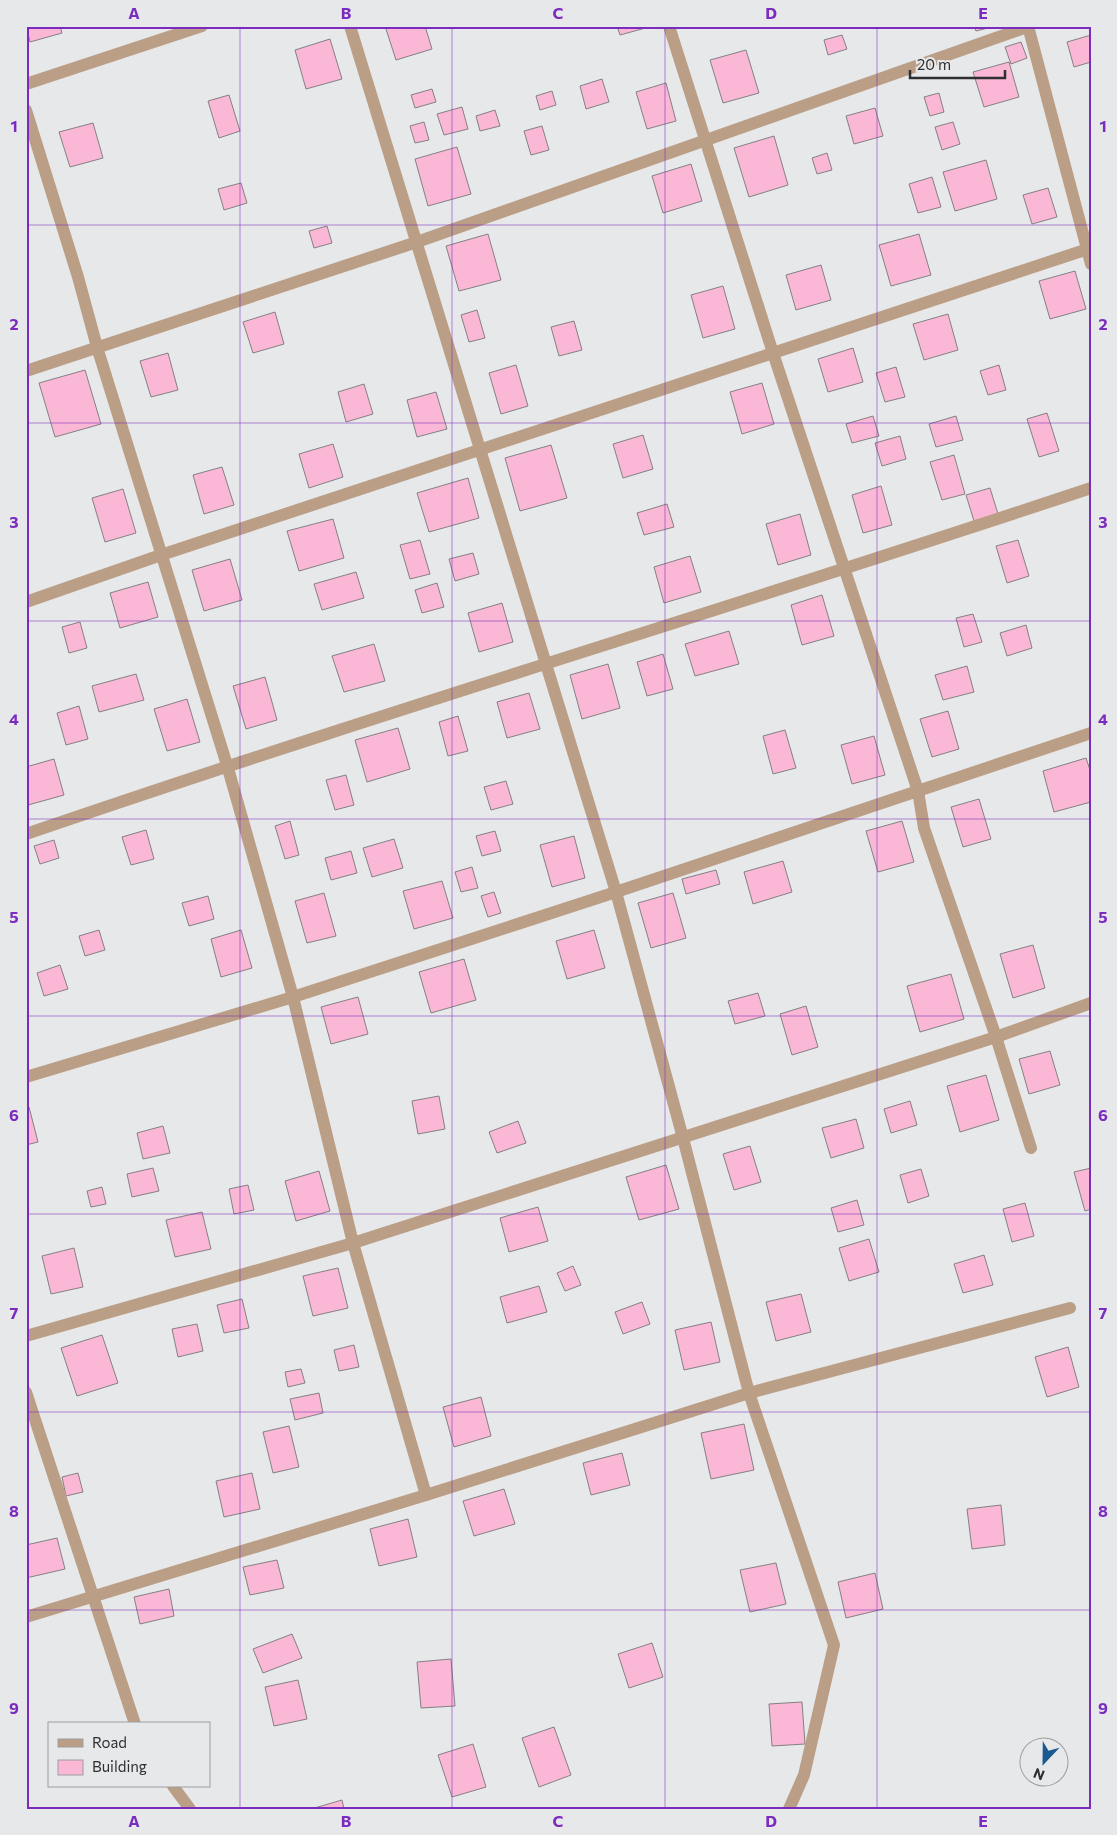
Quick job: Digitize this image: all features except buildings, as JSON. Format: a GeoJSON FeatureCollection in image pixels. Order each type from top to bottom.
{"type":"FeatureCollection","features":[{"type":"Feature","properties":{"kind":"street"},"geometry":{"type":"LineString","coordinates":[[26,84],[202,26]]}},
{"type":"Feature","properties":{"kind":"street"},"geometry":{"type":"LineString","coordinates":[[350,26],[482,450],[616,892],[683,1138],[749,1393],[834,1645],[804,1775],[790,1809]]}},
{"type":"Feature","properties":{"kind":"street"},"geometry":{"type":"LineString","coordinates":[[669,26],[773,353],[918,791],[924,828],[996,1037],[1031,1148]]}},
{"type":"Feature","properties":{"kind":"street"},"geometry":{"type":"LineString","coordinates":[[26,371],[417,242],[1029,26],[1091,264]]}},
{"type":"Feature","properties":{"kind":"street"},"geometry":{"type":"LineString","coordinates":[[26,110],[78,277],[97,347],[227,765],[293,997],[354,1243],[426,1495]]}},
{"type":"Feature","properties":{"kind":"street"},"geometry":{"type":"LineString","coordinates":[[26,602],[161,555],[1088,249]]}},
{"type":"Feature","properties":{"kind":"street"},"geometry":{"type":"LineString","coordinates":[[26,834],[227,765],[844,570],[1091,488]]}},
{"type":"Feature","properties":{"kind":"street"},"geometry":{"type":"LineString","coordinates":[[26,1077],[293,997],[616,892],[1091,733]]}},
{"type":"Feature","properties":{"kind":"street"},"geometry":{"type":"LineString","coordinates":[[26,1336],[354,1243],[996,1037],[1091,1003]]}},
{"type":"Feature","properties":{"kind":"street"},"geometry":{"type":"LineString","coordinates":[[26,1617],[426,1495],[749,1393],[1070,1308]]}},
{"type":"Feature","properties":{"kind":"street"},"geometry":{"type":"LineString","coordinates":[[26,1392],[95,1597],[134,1722]]}},
{"type":"Feature","properties":{"kind":"street"},"geometry":{"type":"LineString","coordinates":[[174,1788],[190,1809]]}}]}
